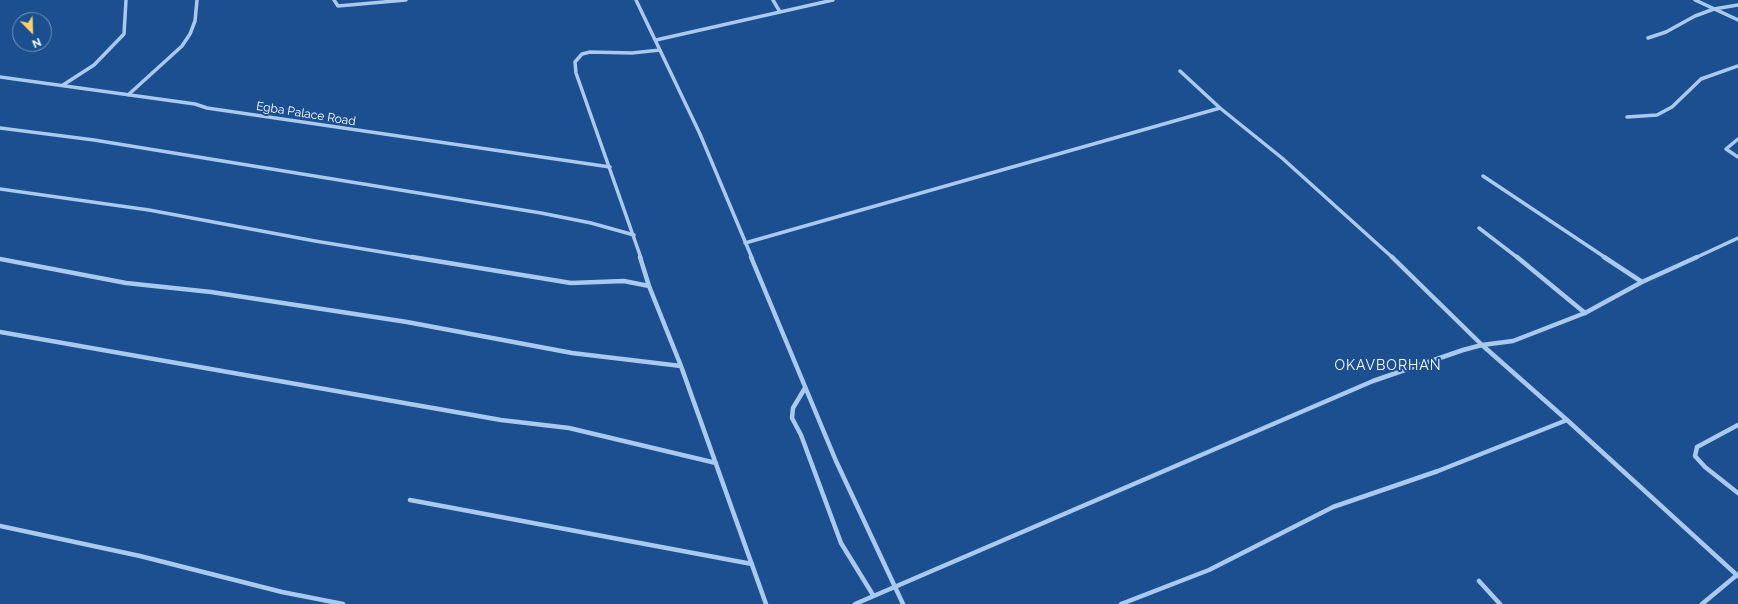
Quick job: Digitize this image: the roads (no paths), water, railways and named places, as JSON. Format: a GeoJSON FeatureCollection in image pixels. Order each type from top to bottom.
{"type":"FeatureCollection","features":[{"type":"Feature","properties":{"kind":"street"},"geometry":{"type":"LineString","coordinates":[[62,85],[94,65],[124,34],[126,0]]}},
{"type":"Feature","properties":{"kind":"street"},"geometry":{"type":"LineString","coordinates":[[128,95],[182,46],[190,34],[195,21],[197,0]]}},
{"type":"Feature","properties":{"kind":"street"},"geometry":{"type":"LineString","coordinates":[[334,0],[338,6],[350,6],[406,0]]}},
{"type":"Feature","properties":{"kind":"street"},"geometry":{"type":"LineString","coordinates":[[636,0],[700,134],[836,461],[894,588],[903,604]]}},
{"type":"Feature","properties":{"kind":"street"},"geometry":{"type":"LineString","coordinates":[[773,0],[780,12]]}},
{"type":"Feature","properties":{"kind":"street"},"geometry":{"type":"LineString","coordinates":[[656,40],[833,0]]}},
{"type":"Feature","properties":{"kind":"street"},"geometry":{"type":"LineString","coordinates":[[1695,0],[1738,20]]}},
{"type":"Feature","properties":{"kind":"street"},"geometry":{"type":"LineString","coordinates":[[1648,38],[1666,32],[1695,16],[1714,9],[1738,5]]}},
{"type":"Feature","properties":{"kind":"street"},"geometry":{"type":"LineString","coordinates":[[660,50],[632,53],[590,52],[582,54],[575,62],[576,74],[634,235],[649,286],[681,366],[766,604]]}},
{"type":"Feature","properties":{"kind":"street"},"geometry":{"type":"LineString","coordinates":[[1627,117],[1657,115],[1672,107],[1701,79],[1738,66]]}},
{"type":"Feature","properties":{"kind":"street"},"geometry":{"type":"LineString","coordinates":[[1180,71],[1220,108],[1282,158],[1400,264],[1482,345],[1568,420],[1737,576],[1702,604]]}},
{"type":"Feature","properties":{"kind":"street","name":"Egba Palace Road"},"geometry":{"type":"LineString","coordinates":[[0,77],[128,95],[422,141],[610,167]]}},
{"type":"Feature","properties":{"kind":"street"},"geometry":{"type":"LineString","coordinates":[[745,243],[1220,108]]}},
{"type":"Feature","properties":{"kind":"street"},"geometry":{"type":"LineString","coordinates":[[0,128],[94,140],[541,213],[591,223],[634,235]]}},
{"type":"Feature","properties":{"kind":"street"},"geometry":{"type":"LineString","coordinates":[[1738,139],[1726,149],[1738,157]]}},
{"type":"Feature","properties":{"kind":"street"},"geometry":{"type":"LineString","coordinates":[[1483,176],[1642,282]]}},
{"type":"Feature","properties":{"kind":"street"},"geometry":{"type":"LineString","coordinates":[[0,189],[149,210],[315,240],[571,283],[624,281],[649,286]]}},
{"type":"Feature","properties":{"kind":"street"},"geometry":{"type":"LineString","coordinates":[[1478,228],[1542,276],[1585,312]]}},
{"type":"Feature","properties":{"kind":"street"},"geometry":{"type":"LineString","coordinates":[[855,604],[1266,425],[1373,381],[1482,345],[1513,342],[1585,312],[1642,282],[1738,238]]}},
{"type":"Feature","properties":{"kind":"street"},"geometry":{"type":"LineString","coordinates":[[0,259],[126,283],[211,292],[407,322],[572,353],[681,366]]}},
{"type":"Feature","properties":{"kind":"street"},"geometry":{"type":"LineString","coordinates":[[0,332],[311,388],[501,420],[569,428],[716,463]]}},
{"type":"Feature","properties":{"kind":"street"},"geometry":{"type":"LineString","coordinates":[[805,388],[793,408],[792,418],[801,436],[841,543],[873,595]]}},
{"type":"Feature","properties":{"kind":"street"},"geometry":{"type":"LineString","coordinates":[[1121,604],[1209,570],[1332,507],[1438,471],[1568,420]]}},
{"type":"Feature","properties":{"kind":"street"},"geometry":{"type":"LineString","coordinates":[[1738,425],[1697,447],[1695,456],[1705,467],[1738,493]]}},
{"type":"Feature","properties":{"kind":"street"},"geometry":{"type":"LineString","coordinates":[[410,500],[752,564]]}},
{"type":"Feature","properties":{"kind":"street"},"geometry":{"type":"LineString","coordinates":[[0,526],[140,556],[282,592],[343,604]]}},
{"type":"Feature","properties":{"kind":"street"},"geometry":{"type":"LineString","coordinates":[[1479,581],[1500,604]]}},
{"type":"Feature","properties":{"kind":"district","name":"OKAVBORHAN"},"geometry":{"type":"Point","coordinates":[1388,366]}}]}
